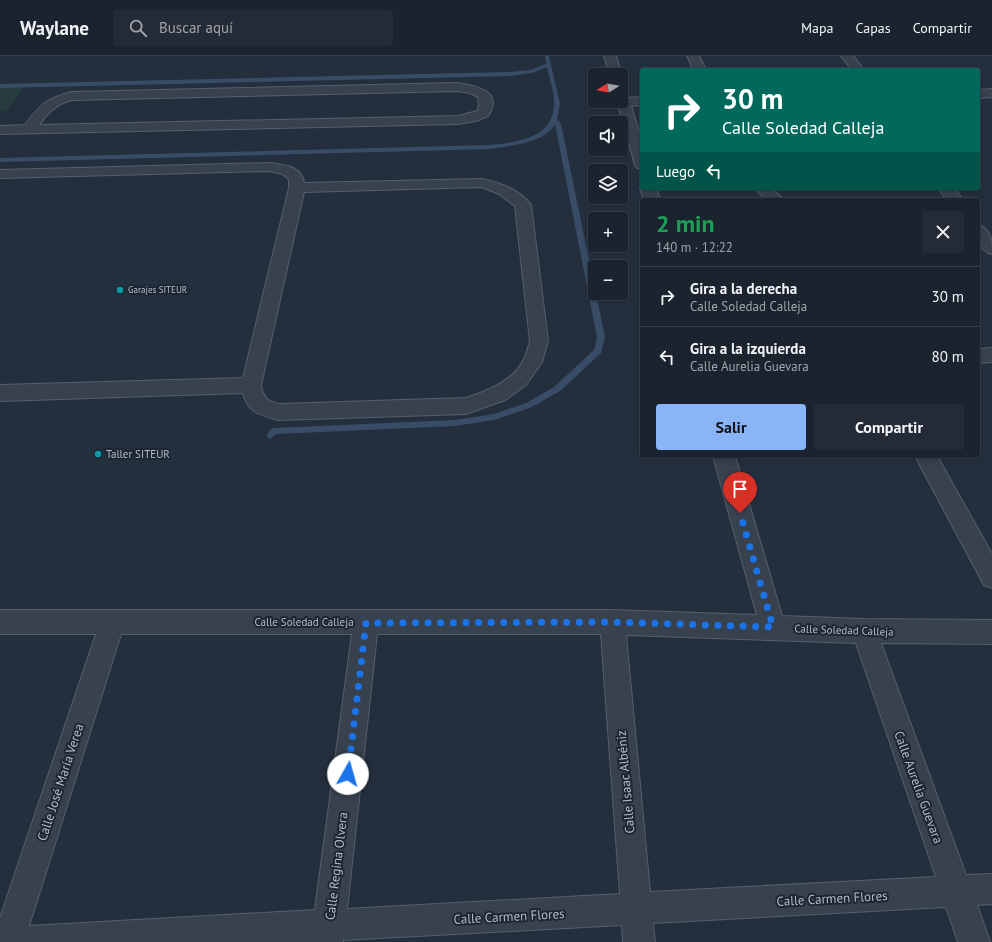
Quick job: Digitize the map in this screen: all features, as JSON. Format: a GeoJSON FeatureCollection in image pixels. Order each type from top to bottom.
{"type":"FeatureCollection","features":[{"type":"Feature","properties":{"kind":"street"},"geometry":{"type":"LineString","coordinates":[[610,56],[614,68]]}},
{"type":"Feature","properties":{"kind":"street"},"geometry":{"type":"LineString","coordinates":[[693,56],[699,68]]}},
{"type":"Feature","properties":{"kind":"street"},"geometry":{"type":"LineString","coordinates":[[847,56],[856,68]]}},
{"type":"Feature","properties":{"kind":"street"},"geometry":{"type":"LineString","coordinates":[[0,130],[30,128],[458,120],[471,118],[483,113],[487,105],[486,98],[480,92],[467,88],[456,87],[72,96],[58,99],[48,104],[30,128]]}},
{"type":"Feature","properties":{"kind":"street"},"geometry":{"type":"LineString","coordinates":[[980,94],[992,94]]}},
{"type":"Feature","properties":{"kind":"street"},"geometry":{"type":"LineString","coordinates":[[628,98],[640,101]]}},
{"type":"Feature","properties":{"kind":"street"},"geometry":{"type":"LineString","coordinates":[[625,108],[640,158]]}},
{"type":"Feature","properties":{"kind":"street"},"geometry":{"type":"LineString","coordinates":[[0,174],[270,167],[287,170],[296,177],[297,188],[251,385],[253,399],[263,408],[279,412],[466,406],[498,395],[519,380],[533,362],[539,341],[523,205],[517,198],[497,187],[482,183],[297,188]]}},
{"type":"Feature","properties":{"kind":"street"},"geometry":{"type":"LineString","coordinates":[[764,190],[774,198]]}},
{"type":"Feature","properties":{"kind":"street"},"geometry":{"type":"LineString","coordinates":[[980,233],[992,249]]}},
{"type":"Feature","properties":{"kind":"street"},"geometry":{"type":"LineString","coordinates":[[980,356],[992,355]]}},
{"type":"Feature","properties":{"kind":"street"},"geometry":{"type":"LineString","coordinates":[[0,393],[251,385]]}},
{"type":"Feature","properties":{"kind":"street"},"geometry":{"type":"LineString","coordinates":[[725,458],[773,627]]}},
{"type":"Feature","properties":{"kind":"street"},"geometry":{"type":"LineString","coordinates":[[927,458],[992,577]]}},
{"type":"Feature","properties":{"kind":"street","name":"Calle José María Verea"},"geometry":{"type":"LineString","coordinates":[[8,942],[113,621]]}},
{"type":"Feature","properties":{"kind":"street","name":"Calle Soledad Calleja"},"geometry":{"type":"LineString","coordinates":[[0,622],[612,622],[864,631],[992,632]]}},
{"type":"Feature","properties":{"kind":"street","name":"Calle Isaac Albéniz"},"geometry":{"type":"LineString","coordinates":[[612,622],[639,942]]}},
{"type":"Feature","properties":{"kind":"street","name":"Calle Regina Olvera"},"geometry":{"type":"LineString","coordinates":[[328,934],[366,623]]}},
{"type":"Feature","properties":{"kind":"street","name":"Calle Aurelia Guevara"},"geometry":{"type":"LineString","coordinates":[[864,631],[974,942]]}},
{"type":"Feature","properties":{"kind":"street","name":"Calle Carmen Flores"},"geometry":{"type":"LineString","coordinates":[[25,942],[328,934],[636,910],[992,889]]}},
{"type":"Feature","properties":{"kind":"green space"},"geometry":{"type":"Polygon","coordinates":[[[0,86],[25,86],[6,111],[0,111],[0,86]]]}},
{"type":"Feature","properties":{"kind":"waterway"},"geometry":{"type":"LineString","coordinates":[[547,56],[549,65]]}},
{"type":"Feature","properties":{"kind":"waterway"},"geometry":{"type":"LineString","coordinates":[[0,86],[509,74],[532,71],[549,65]]}},
{"type":"Feature","properties":{"kind":"waterway"},"geometry":{"type":"LineString","coordinates":[[549,65],[557,104],[554,119]]}},
{"type":"Feature","properties":{"kind":"waterway"},"geometry":{"type":"LineString","coordinates":[[0,160],[490,147],[517,143],[536,137],[545,132],[551,126],[554,119]]}},
{"type":"Feature","properties":{"kind":"waterway"},"geometry":{"type":"LineString","coordinates":[[270,436],[274,431],[455,423],[494,417],[529,405],[557,389],[598,351],[601,337],[558,124],[554,119]]}},
{"type":"Feature","properties":{"kind":"place","name":"Garajes SITEUR"},"geometry":{"type":"Point","coordinates":[120,290]}},
{"type":"Feature","properties":{"kind":"place","name":"Taller SITEUR"},"geometry":{"type":"Point","coordinates":[98,454]}},
{"type":"Feature","properties":{"kind":"route"},"geometry":{"type":"LineString","coordinates":[[348,774],[366,623],[612,622],[773,627],[740,513]]}}]}
